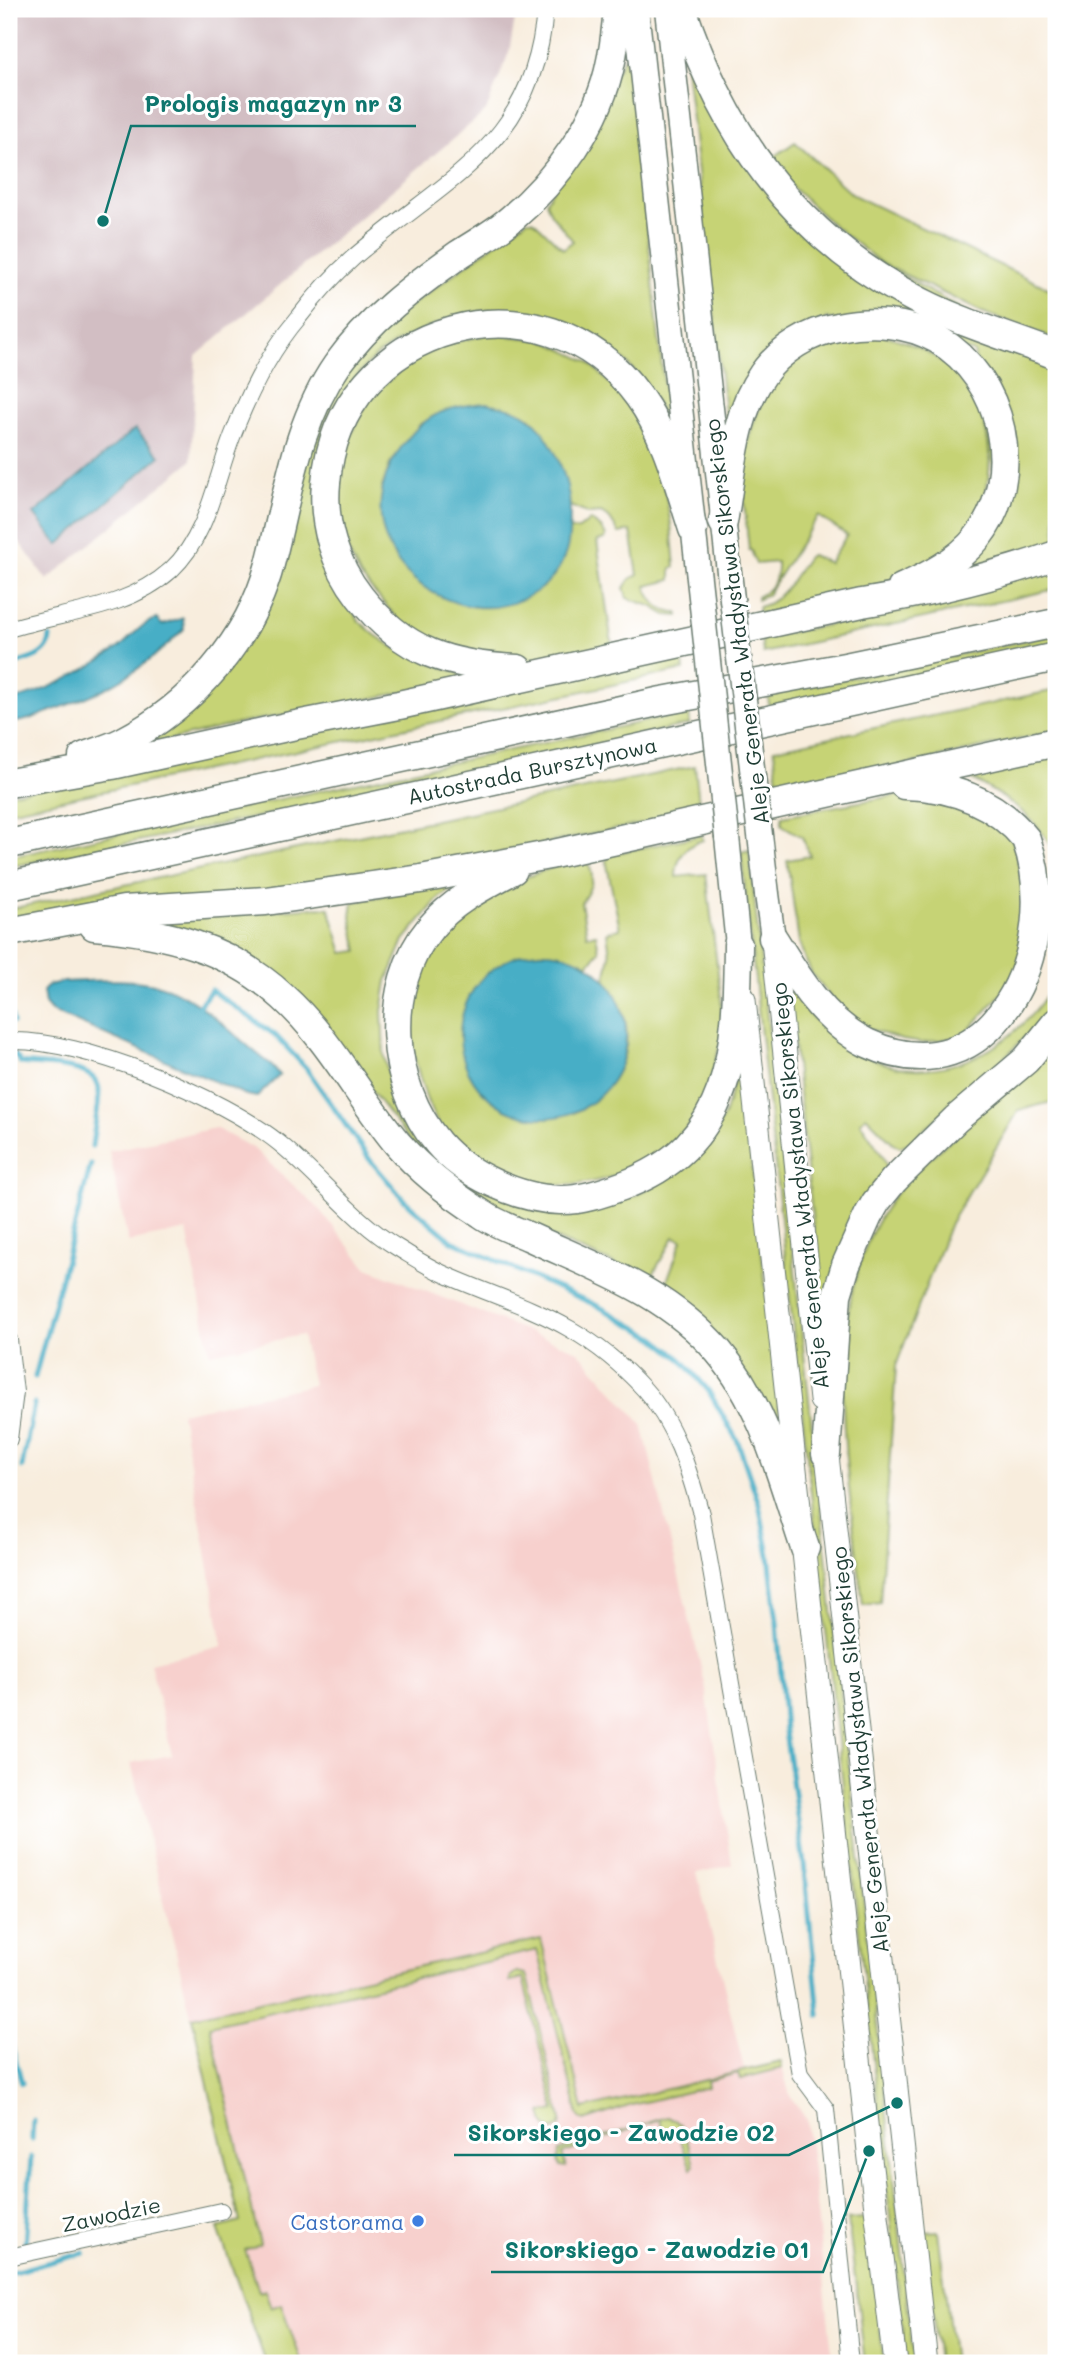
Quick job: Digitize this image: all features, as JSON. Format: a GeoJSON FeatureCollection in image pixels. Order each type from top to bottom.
{"type":"FeatureCollection","features":[{"type":"Feature","properties":{"kind":"highway"},"geometry":{"type":"LineString","coordinates":[[12,782],[122,742],[186,699],[215,668],[244,626],[260,591],[269,567],[294,460],[309,413],[324,386],[351,346],[382,314],[430,275],[510,220],[557,173],[576,144],[601,93],[611,63],[618,9]]}},
{"type":"Feature","properties":{"kind":"highway"},"geometry":{"type":"LineString","coordinates":[[682,9],[710,79],[749,151],[783,197],[822,235],[908,296],[1056,355]]}},
{"type":"Feature","properties":{"kind":"highway"},"geometry":{"type":"LineString","coordinates":[[597,661],[522,669],[457,663],[429,654],[413,645],[363,601],[340,565],[325,508],[330,448],[339,425],[366,382],[399,354],[439,335],[484,323],[510,323],[556,332],[605,360],[638,395],[662,437],[693,529]]}},
{"type":"Feature","properties":{"kind":"highway"},"geometry":{"type":"LineString","coordinates":[[723,522],[740,423],[764,372],[792,346],[831,328],[852,324],[897,325],[936,338],[969,365],[992,402],[1003,442],[1001,488],[988,521],[977,537],[957,556],[923,578],[862,603]]}},
{"type":"Feature","properties":{"kind":"highway"},"geometry":{"type":"LineString","coordinates":[[12,782],[112,765],[862,603],[957,585],[1056,555]]}},
{"type":"Feature","properties":{"kind":"highway","name":"Autostrada Bursztynowa"},"geometry":{"type":"LineString","coordinates":[[9,844],[662,701],[845,667],[1056,623]]}},
{"type":"Feature","properties":{"kind":"highway","name":"Autostrada Bursztynowa"},"geometry":{"type":"LineString","coordinates":[[9,886],[1056,657]]}},
{"type":"Feature","properties":{"kind":"highway"},"geometry":{"type":"LineString","coordinates":[[22,929],[124,910],[266,901],[334,893],[549,855],[860,788],[1056,742]]}},
{"type":"Feature","properties":{"kind":"highway"},"geometry":{"type":"LineString","coordinates":[[773,937],[809,993],[840,1024],[866,1042],[906,1054],[943,1055],[983,1040],[1017,1016],[1044,976],[1055,941],[1054,902],[1042,862],[1017,828],[978,800],[934,786],[860,788]]}},
{"type":"Feature","properties":{"kind":"highway"},"geometry":{"type":"LineString","coordinates":[[549,855],[476,890],[447,911],[430,928],[412,957],[399,999],[397,1030],[401,1064],[420,1117],[440,1146],[493,1183],[512,1191],[561,1200],[596,1194],[636,1181],[677,1157],[705,1124],[726,1078],[732,1056],[737,1013],[738,944]]}},
{"type":"Feature","properties":{"kind":"highway"},"geometry":{"type":"LineString","coordinates":[[22,929],[83,925],[174,937],[223,956],[256,975],[306,1021],[398,1143],[431,1175],[483,1215],[642,1289],[690,1321],[733,1371],[759,1415],[805,1548]]}},
{"type":"Feature","properties":{"kind":"highway"},"geometry":{"type":"LineString","coordinates":[[826,1454],[837,1295],[846,1265],[868,1216],[894,1180],[956,1119],[1026,1060],[1056,1023]]}},
{"type":"Feature","properties":{"kind":"main road","name":"Aleje Generała Władysława Sikorskiego"},"geometry":{"type":"LineString","coordinates":[[636,9],[869,2151],[895,2363]]}},
{"type":"Feature","properties":{"kind":"main road","name":"Aleje Generała Władysława Sikorskiego"},"geometry":{"type":"LineString","coordinates":[[667,9],[723,522],[773,937],[826,1454],[926,2363]]}},
{"type":"Feature","properties":{"kind":"street"},"geometry":{"type":"LineString","coordinates":[[9,629],[94,608],[138,593],[160,579],[182,558],[198,533],[232,436],[277,347],[318,294],[353,258],[476,161],[496,140],[528,86],[538,53],[545,9]]}},
{"type":"Feature","properties":{"kind":"street"},"geometry":{"type":"LineString","coordinates":[[9,1041],[74,1049],[131,1066],[248,1121],[278,1142],[350,1212],[394,1246],[443,1274],[503,1296],[569,1328],[599,1347],[645,1390],[664,1417],[690,1476],[701,1514],[800,2074],[826,2109],[851,2363]]}},
{"type":"Feature","properties":{"kind":"street"},"geometry":{"type":"LineString","coordinates":[[9,1340],[15,1392],[9,1439]]}},
{"type":"Feature","properties":{"kind":"street","name":"Zawodzie"},"geometry":{"type":"LineString","coordinates":[[9,2257],[221,2211]]}},
{"type":"Feature","properties":{"kind":"shaded area"},"geometry":{"type":"Polygon","coordinates":[[[9,9],[517,9],[509,52],[486,111],[196,356],[191,461],[47,580],[9,528],[9,9]]]}},
{"type":"Feature","properties":{"kind":"shaded area"},"geometry":{"type":"Polygon","coordinates":[[[215,1128],[253,1148],[318,1208],[367,1268],[578,1351],[642,1424],[705,1684],[732,1865],[697,1873],[744,2069],[781,2062],[790,2096],[807,2119],[833,2363],[266,2363],[218,2228],[240,2222],[131,1763],[172,1755],[150,1663],[223,1646],[181,1413],[313,1385],[302,1335],[210,1353],[187,1230],[128,1242],[109,1151],[215,1128]]]}},
{"type":"Feature","properties":{"kind":"green space"},"geometry":{"type":"Polygon","coordinates":[[[683,40],[782,209],[1056,362],[1056,544],[971,569],[1002,517],[974,352],[826,318],[728,438],[683,40]]]}},
{"type":"Feature","properties":{"kind":"green space"},"geometry":{"type":"Polygon","coordinates":[[[629,57],[668,424],[649,392],[616,353],[588,336],[542,317],[511,311],[485,311],[450,319],[398,342],[372,360],[354,380],[323,554],[339,591],[359,621],[375,635],[398,650],[474,679],[236,724],[136,748],[221,678],[326,398],[386,324],[527,220],[533,220],[563,249],[573,241],[551,214],[546,202],[623,59],[629,57]]]}},
{"type":"Feature","properties":{"kind":"green space"},"geometry":{"type":"Polygon","coordinates":[[[795,142],[853,195],[1056,292],[1056,339],[982,312],[881,263],[833,225],[792,187],[770,160],[795,142]]]}},
{"type":"Feature","properties":{"kind":"green space"},"geometry":{"type":"Polygon","coordinates":[[[489,334],[543,340],[589,362],[631,405],[652,443],[663,479],[675,567],[671,568],[671,580],[646,586],[658,605],[667,611],[678,613],[678,616],[666,615],[651,606],[627,598],[624,588],[630,579],[638,575],[631,531],[619,533],[610,519],[601,513],[589,514],[570,506],[556,459],[530,417],[421,423],[390,464],[382,487],[543,587],[561,561],[569,530],[579,529],[590,520],[601,528],[606,536],[605,539],[597,541],[612,645],[561,657],[511,662],[459,655],[403,625],[361,577],[343,541],[337,498],[346,445],[370,397],[412,360],[444,345],[489,334]]]}},
{"type":"Feature","properties":{"kind":"green space"},"geometry":{"type":"Polygon","coordinates":[[[881,334],[915,346],[935,357],[953,372],[968,390],[979,410],[986,432],[988,478],[974,523],[949,549],[913,577],[857,593],[759,614],[758,607],[781,594],[808,557],[811,555],[829,563],[847,535],[818,516],[767,595],[757,600],[773,583],[777,568],[777,562],[756,564],[749,550],[744,506],[744,461],[762,402],[786,367],[817,344],[881,334]]]}},
{"type":"Feature","properties":{"kind":"green space"},"geometry":{"type":"Polygon","coordinates":[[[1056,567],[1056,589],[763,653],[761,638],[925,606],[1056,567]]]}},
{"type":"Feature","properties":{"kind":"green space"},"geometry":{"type":"Polygon","coordinates":[[[1056,634],[1056,647],[769,706],[768,695],[1056,634]]]}},
{"type":"Feature","properties":{"kind":"green space"},"geometry":{"type":"Polygon","coordinates":[[[682,655],[684,670],[9,811],[9,794],[682,655]]]}},
{"type":"Feature","properties":{"kind":"green space"},"geometry":{"type":"Polygon","coordinates":[[[1056,690],[1056,731],[779,793],[774,749],[1056,690]]]}},
{"type":"Feature","properties":{"kind":"green space"},"geometry":{"type":"Polygon","coordinates":[[[689,712],[690,724],[350,798],[9,867],[9,857],[689,712]]]}},
{"type":"Feature","properties":{"kind":"green space"},"geometry":{"type":"Polygon","coordinates":[[[1056,756],[1056,859],[1050,845],[1031,820],[993,791],[966,776],[1056,756]]]}},
{"type":"Feature","properties":{"kind":"green space"},"geometry":{"type":"Polygon","coordinates":[[[695,766],[700,812],[338,886],[9,920],[9,909],[695,766]]]}},
{"type":"Feature","properties":{"kind":"green space"},"geometry":{"type":"Polygon","coordinates":[[[898,795],[956,802],[1012,836],[1038,954],[963,1036],[923,1043],[902,1040],[863,1027],[843,1013],[812,974],[799,942],[787,860],[810,856],[802,837],[782,825],[782,816],[898,795]]]}},
{"type":"Feature","properties":{"kind":"green space"},"geometry":{"type":"Polygon","coordinates":[[[702,835],[703,840],[691,845],[683,854],[676,877],[706,874],[721,1003],[721,1040],[708,1094],[699,1112],[679,1137],[654,1157],[618,1174],[591,1182],[563,1185],[535,1183],[508,1177],[483,1165],[460,1148],[436,1121],[415,1061],[411,1028],[413,998],[423,967],[439,938],[463,912],[508,886],[545,870],[585,859],[592,881],[581,903],[587,936],[596,934],[599,951],[588,965],[582,961],[574,1113],[607,1087],[618,1071],[627,1037],[617,999],[605,980],[610,955],[607,932],[620,929],[606,860],[612,854],[702,835]]]}},
{"type":"Feature","properties":{"kind":"green space"},"geometry":{"type":"Polygon","coordinates":[[[749,850],[914,2363],[906,2363],[741,852],[749,850]]]}},
{"type":"Feature","properties":{"kind":"green space"},"geometry":{"type":"Polygon","coordinates":[[[464,879],[439,898],[404,940],[387,981],[382,1011],[384,1056],[394,1096],[407,1118],[454,1170],[607,1205],[636,1195],[659,1182],[705,1146],[724,1116],[740,1061],[785,1456],[699,1314],[667,1287],[682,1240],[674,1237],[653,1274],[647,1278],[512,1220],[421,1155],[323,1028],[141,921],[329,908],[343,953],[358,951],[351,917],[353,902],[464,879]]]}},
{"type":"Feature","properties":{"kind":"green space"},"geometry":{"type":"Polygon","coordinates":[[[1056,976],[1056,996],[1036,1026],[991,1071],[907,1144],[900,1147],[894,1144],[866,1116],[860,1122],[887,1166],[864,1201],[823,1317],[787,980],[804,1007],[824,1027],[876,1060],[912,1069],[968,1060],[1001,1042],[1033,1013],[1056,976]]]}},
{"type":"Feature","properties":{"kind":"green space"},"geometry":{"type":"Polygon","coordinates":[[[1056,1038],[1056,1101],[1019,1110],[950,1223],[896,1366],[880,1603],[863,1605],[850,1501],[843,1390],[845,1335],[854,1282],[872,1233],[899,1189],[1056,1038]]]}},
{"type":"Feature","properties":{"kind":"green space"},"geometry":{"type":"Polygon","coordinates":[[[541,1939],[583,2109],[781,2062],[782,2068],[740,2079],[738,2073],[707,2081],[708,2087],[632,2105],[587,2120],[581,2119],[537,1950],[210,2026],[260,2244],[245,2250],[259,2291],[265,2290],[271,2308],[281,2304],[302,2363],[266,2363],[218,2228],[240,2222],[192,2017],[541,1939]]]}},
{"type":"Feature","properties":{"kind":"green space"},"geometry":{"type":"Polygon","coordinates":[[[516,1972],[527,1977],[561,2119],[560,2126],[553,2130],[546,2126],[542,2113],[555,2110],[523,1978],[510,1981],[510,1977],[516,1972]]]}},
{"type":"Feature","properties":{"kind":"green space"},"geometry":{"type":"Polygon","coordinates":[[[667,2117],[678,2122],[693,2160],[694,2166],[691,2169],[677,2129],[664,2133],[659,2119],[667,2117]]]}},
{"type":"Feature","properties":{"kind":"green space"},"geometry":{"type":"Polygon","coordinates":[[[648,2123],[562,2154],[566,2167],[558,2162],[559,2151],[648,2123]]]}},
{"type":"Feature","properties":{"kind":"green space"},"geometry":{"type":"Polygon","coordinates":[[[865,2218],[884,2363],[865,2363],[848,2219],[865,2218]]]}},
{"type":"Feature","properties":{"kind":"green space"},"geometry":{"type":"Polygon","coordinates":[[[938,2231],[954,2363],[938,2363],[924,2232],[938,2231]]]}},
{"type":"Feature","properties":{"kind":"water"},"geometry":{"type":"Polygon","coordinates":[[[486,403],[510,408],[531,419],[539,427],[559,461],[567,486],[570,510],[567,547],[554,576],[525,598],[497,607],[457,603],[434,593],[414,579],[398,562],[387,543],[381,521],[381,499],[386,475],[407,440],[425,421],[435,415],[458,407],[486,403]]]}},
{"type":"Feature","properties":{"kind":"water"},"geometry":{"type":"Polygon","coordinates":[[[135,429],[160,456],[58,545],[34,514],[135,429]]]}},
{"type":"Feature","properties":{"kind":"water"},"geometry":{"type":"Polygon","coordinates":[[[183,618],[184,629],[123,679],[30,719],[9,722],[9,701],[38,692],[79,673],[117,649],[151,621],[157,619],[162,625],[183,618]]]}},
{"type":"Feature","properties":{"kind":"water"},"geometry":{"type":"Polygon","coordinates":[[[543,952],[575,958],[602,976],[620,1003],[626,1035],[620,1067],[602,1094],[575,1112],[543,1118],[511,1112],[484,1094],[466,1067],[460,1035],[466,1003],[484,976],[511,958],[543,952]]]}},
{"type":"Feature","properties":{"kind":"water"},"geometry":{"type":"Polygon","coordinates":[[[135,981],[174,990],[216,1019],[280,1075],[257,1097],[246,1095],[51,1011],[45,1004],[43,991],[49,985],[61,982],[135,981]]]}},
{"type":"Feature","properties":{"kind":"waterway"},"geometry":{"type":"LineString","coordinates":[[9,666],[41,653],[49,644],[50,637]]}},
{"type":"Feature","properties":{"kind":"waterway"},"geometry":{"type":"LineString","coordinates":[[199,1006],[211,990],[275,1035],[306,1068],[370,1160],[405,1201],[452,1241],[598,1306],[655,1338],[682,1360],[708,1390],[738,1442],[759,1504],[769,1555],[785,1731],[804,1864],[819,2015]]}},
{"type":"Feature","properties":{"kind":"waterway"},"geometry":{"type":"LineString","coordinates":[[9,1006],[13,1022]]}},
{"type":"Feature","properties":{"kind":"waterway"},"geometry":{"type":"LineString","coordinates":[[15,1055],[21,1063],[79,1070],[96,1081],[99,1097],[92,1146]]}},
{"type":"Feature","properties":{"kind":"waterway"},"geometry":{"type":"LineString","coordinates":[[35,1377],[91,1164]]}},
{"type":"Feature","properties":{"kind":"waterway"},"geometry":{"type":"LineString","coordinates":[[22,1467],[34,1404]]}},
{"type":"Feature","properties":{"kind":"waterway"},"geometry":{"type":"LineString","coordinates":[[9,2037],[22,2083]]}},
{"type":"Feature","properties":{"kind":"waterway"},"geometry":{"type":"LineString","coordinates":[[32,2139],[33,2120]]}},
{"type":"Feature","properties":{"kind":"waterway"},"geometry":{"type":"LineString","coordinates":[[25,2246],[31,2157]]}},
{"type":"Feature","properties":{"kind":"waterway"},"geometry":{"type":"LineString","coordinates":[[9,2273],[84,2253]]}},
{"type":"Feature","properties":{"kind":"place","name":"Prologis magazyn nr 3"},"geometry":{"type":"Point","coordinates":[103,221]}},
{"type":"Feature","properties":{"kind":"place","name":"Sikorskiego - Zawodzie 02"},"geometry":{"type":"Point","coordinates":[897,2103]}},
{"type":"Feature","properties":{"kind":"place","name":"Sikorskiego - Zawodzie 01"},"geometry":{"type":"Point","coordinates":[869,2151]}},
{"type":"Feature","properties":{"kind":"place","name":"Castorama"},"geometry":{"type":"Point","coordinates":[418,2221]}}]}
